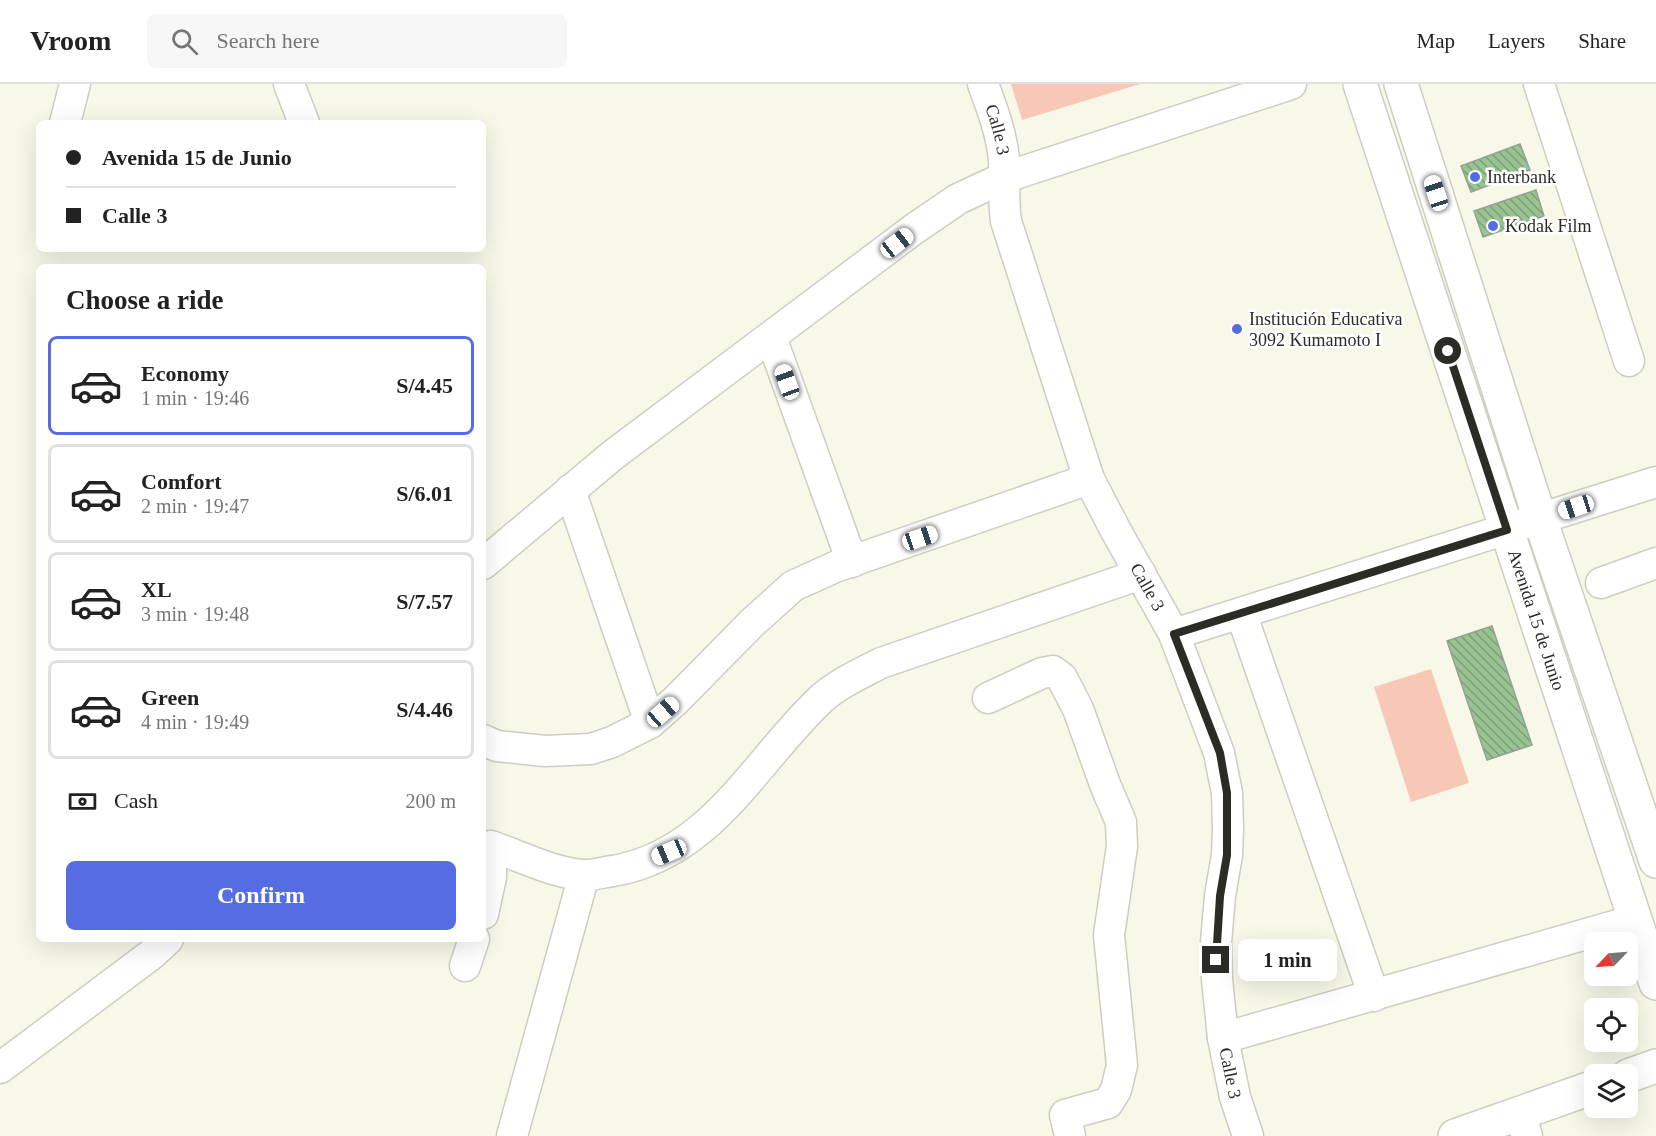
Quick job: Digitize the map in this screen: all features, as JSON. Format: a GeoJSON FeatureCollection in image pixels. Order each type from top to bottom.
{"type":"FeatureCollection","features":[{"type":"Feature","properties":{"kind":"street"},"geometry":{"type":"LineString","coordinates":[[66,120],[75,84]]}},
{"type":"Feature","properties":{"kind":"street"},"geometry":{"type":"LineString","coordinates":[[289,84],[303,120]]}},
{"type":"Feature","properties":{"kind":"street","name":"Calle 3"},"geometry":{"type":"LineString","coordinates":[[983,84],[1004,159],[1006,221],[1089,479],[1174,634],[1220,753],[1227,793],[1227,855],[1220,896],[1216,979],[1223,1038],[1235,1097],[1248,1136]]}},
{"type":"Feature","properties":{"kind":"street"},"geometry":{"type":"LineString","coordinates":[[486,561],[570,490],[677,406],[914,229],[958,199],[1004,178],[1291,84]]}},
{"type":"Feature","properties":{"kind":"street","name":"Avenida 15 de Junio"},"geometry":{"type":"LineString","coordinates":[[1360,84],[1656,983]]}},
{"type":"Feature","properties":{"kind":"street","name":"Avenida 15 de Junio"},"geometry":{"type":"LineString","coordinates":[[1401,84],[1540,519],[1656,861]]}},
{"type":"Feature","properties":{"kind":"street"},"geometry":{"type":"LineString","coordinates":[[1539,84],[1629,361]]}},
{"type":"Feature","properties":{"kind":"street"},"geometry":{"type":"LineString","coordinates":[[771,337],[852,562]]}},
{"type":"Feature","properties":{"kind":"street"},"geometry":{"type":"LineString","coordinates":[[486,741],[497,746],[527,750],[591,749],[633,733],[650,723],[675,701],[752,622],[793,586],[817,574],[1089,479]]}},
{"type":"Feature","properties":{"kind":"street"},"geometry":{"type":"LineString","coordinates":[[1174,634],[1656,482]]}},
{"type":"Feature","properties":{"kind":"street"},"geometry":{"type":"LineString","coordinates":[[570,490],[650,723]]}},
{"type":"Feature","properties":{"kind":"street"},"geometry":{"type":"LineString","coordinates":[[1600,583],[1656,563]]}},
{"type":"Feature","properties":{"kind":"street"},"geometry":{"type":"LineString","coordinates":[[486,900],[491,877],[491,846],[564,872],[584,875],[639,865],[669,852],[715,818],[796,724],[821,699],[853,677],[881,663],[1141,574]]}},
{"type":"Feature","properties":{"kind":"street"},"geometry":{"type":"LineString","coordinates":[[1241,613],[1374,996]]}},
{"type":"Feature","properties":{"kind":"street"},"geometry":{"type":"LineString","coordinates":[[988,698],[1042,673],[1053,671],[1062,678],[1078,709],[1121,822],[1122,846],[1109,935],[1122,1065],[1116,1090],[1108,1103],[1065,1115],[1070,1136]]}},
{"type":"Feature","properties":{"kind":"street"},"geometry":{"type":"LineString","coordinates":[[512,1136],[584,875]]}},
{"type":"Feature","properties":{"kind":"street"},"geometry":{"type":"LineString","coordinates":[[1223,1038],[1635,920]]}},
{"type":"Feature","properties":{"kind":"street"},"geometry":{"type":"LineString","coordinates":[[0,1068],[165,942]]}},
{"type":"Feature","properties":{"kind":"street"},"geometry":{"type":"LineString","coordinates":[[1638,1072],[1656,1066]]}},
{"type":"Feature","properties":{"kind":"street"},"geometry":{"type":"LineString","coordinates":[[1455,1136],[1524,1125],[1584,1092]]}},
{"type":"Feature","properties":{"kind":"shaded area"},"geometry":{"type":"Polygon","coordinates":[[[1011,84],[1140,84],[1022,120],[1011,84]]]}},
{"type":"Feature","properties":{"kind":"shaded area"},"geometry":{"type":"Polygon","coordinates":[[[1431,669],[1469,783],[1411,802],[1374,687],[1431,669]]]}},
{"type":"Feature","properties":{"kind":"building"},"geometry":{"type":"Polygon","coordinates":[[[1520,144],[1530,170],[1471,192],[1461,166],[1520,144]]]}},
{"type":"Feature","properties":{"kind":"building"},"geometry":{"type":"Polygon","coordinates":[[[1536,190],[1544,216],[1483,237],[1474,211],[1536,190]]]}},
{"type":"Feature","properties":{"kind":"building"},"geometry":{"type":"Polygon","coordinates":[[[1492,626],[1532,745],[1487,760],[1447,641],[1492,626]]]}},
{"type":"Feature","properties":{"kind":"place","name":"Interbank"},"geometry":{"type":"Point","coordinates":[1475,177]}},
{"type":"Feature","properties":{"kind":"place","name":"Kodak Film"},"geometry":{"type":"Point","coordinates":[1493,226]}},
{"type":"Feature","properties":{"kind":"place","name":"Institución Educativa 3092 Kumamoto I"},"geometry":{"type":"Point","coordinates":[1237,329]}},
{"type":"Feature","properties":{"kind":"route"},"geometry":{"type":"LineString","coordinates":[[1216,960],[1220,896],[1227,855],[1227,793],[1220,753],[1174,634],[1507,530],[1448,351]]}}]}
